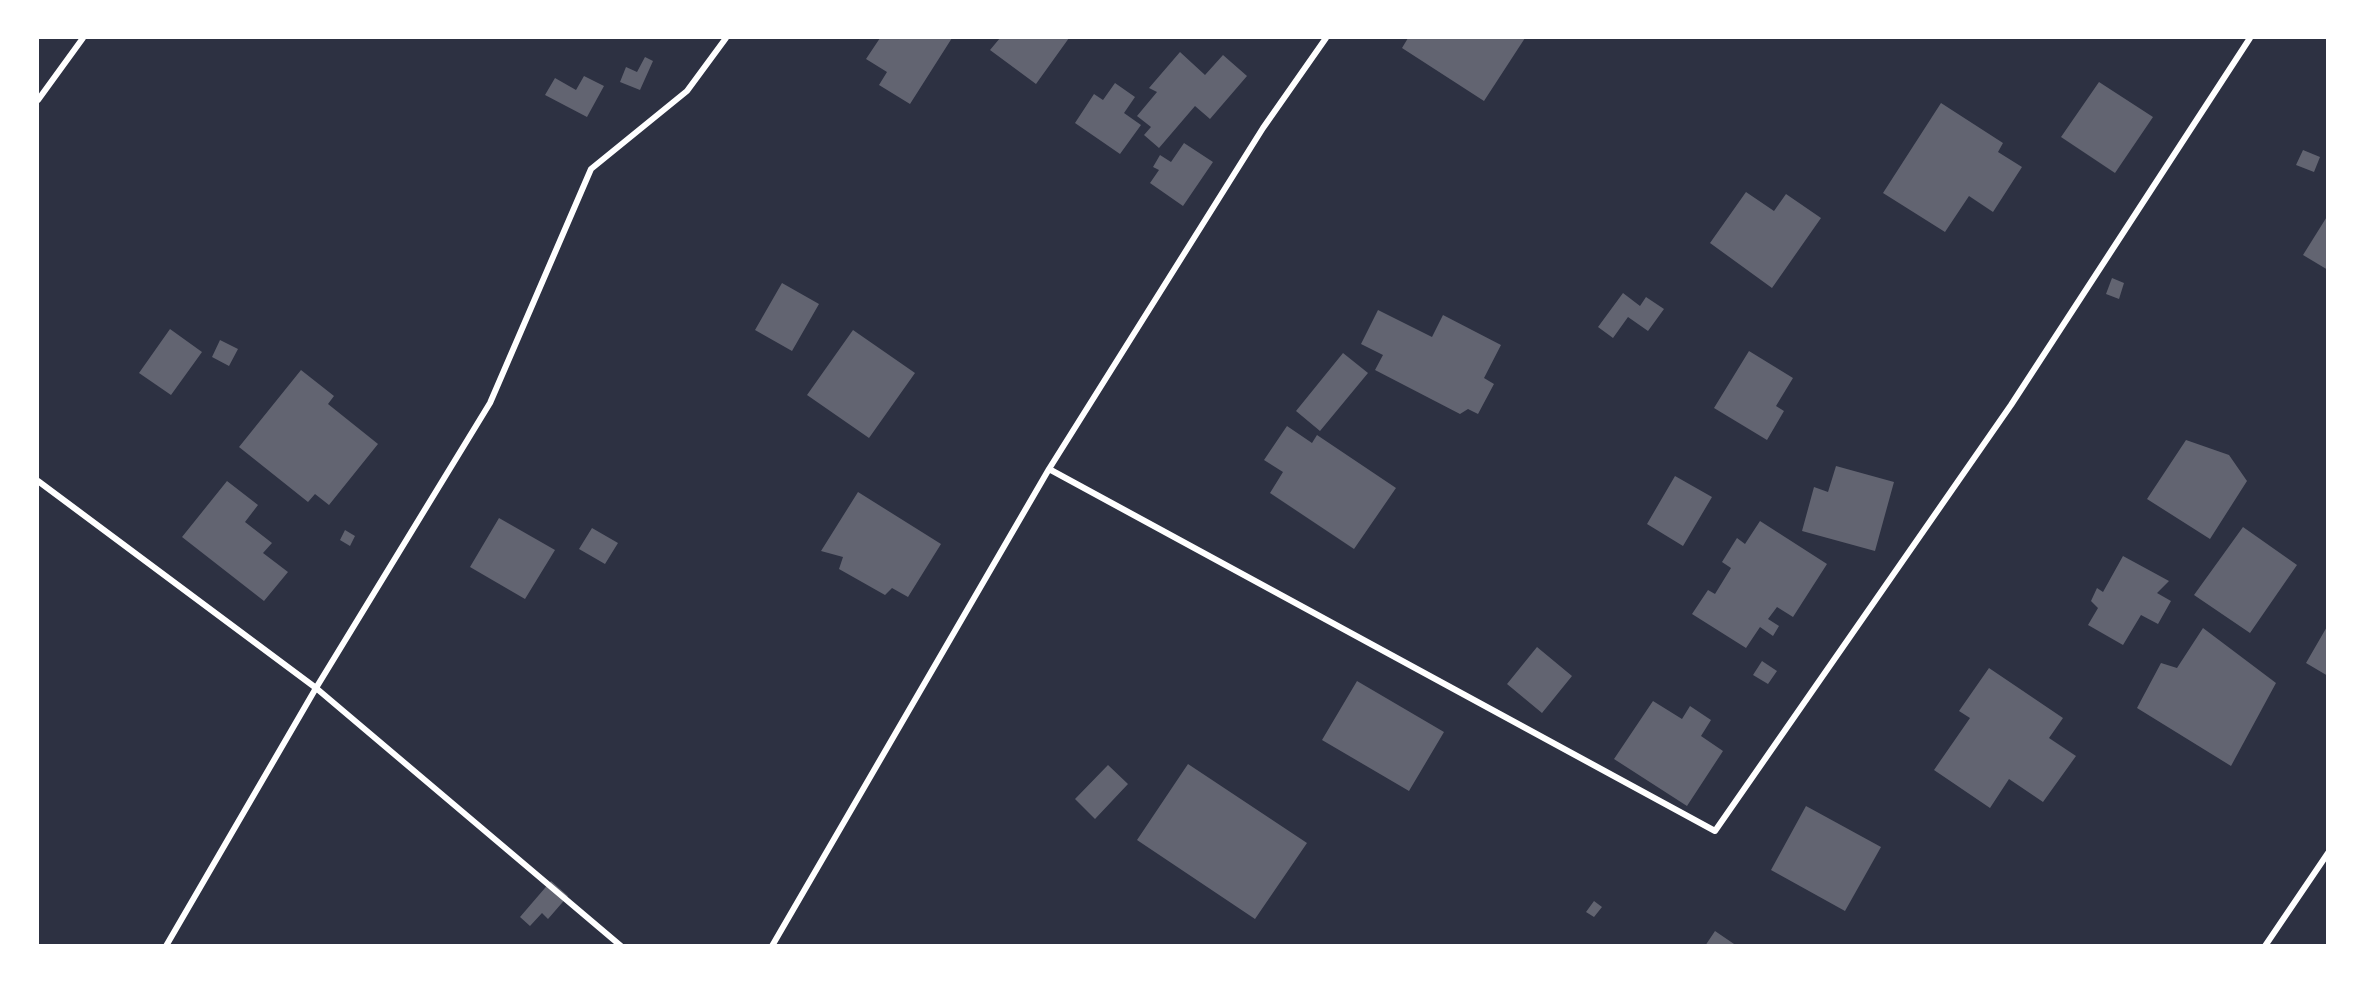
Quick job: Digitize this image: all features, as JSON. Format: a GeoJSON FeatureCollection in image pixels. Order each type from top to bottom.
{"type":"FeatureCollection","features":[{"type":"Feature","properties":{"kind":"street"},"geometry":{"type":"LineString","coordinates":[[38,100],[83,38]]}},
{"type":"Feature","properties":{"kind":"street"},"geometry":{"type":"LineString","coordinates":[[166,945],[316,688],[490,403],[591,169],[687,91],[726,38]]}},
{"type":"Feature","properties":{"kind":"street"},"geometry":{"type":"LineString","coordinates":[[772,945],[1048,469],[1263,128],[1326,38]]}},
{"type":"Feature","properties":{"kind":"street"},"geometry":{"type":"LineString","coordinates":[[1048,469],[1715,831],[2011,405],[2250,38]]}},
{"type":"Feature","properties":{"kind":"street"},"geometry":{"type":"LineString","coordinates":[[38,481],[316,688],[621,945]]}},
{"type":"Feature","properties":{"kind":"street"},"geometry":{"type":"LineString","coordinates":[[2265,945],[2328,853]]}},
{"type":"Feature","properties":{"kind":"building"},"geometry":{"type":"Polygon","coordinates":[[[880,38],[952,38],[910,104],[879,85],[887,72],[866,59],[880,38]]]}},
{"type":"Feature","properties":{"kind":"building"},"geometry":{"type":"Polygon","coordinates":[[[1000,38],[1069,38],[1036,84],[990,50],[1000,38]]]}},
{"type":"Feature","properties":{"kind":"building"},"geometry":{"type":"Polygon","coordinates":[[[1408,38],[1525,38],[1484,101],[1402,48],[1408,38]]]}},
{"type":"Feature","properties":{"kind":"building"},"geometry":{"type":"Polygon","coordinates":[[[1180,52],[1205,75],[1223,55],[1247,76],[1210,119],[1195,106],[1159,148],[1144,135],[1151,127],[1137,116],[1157,92],[1149,88],[1180,52]]]}},
{"type":"Feature","properties":{"kind":"building"},"geometry":{"type":"Polygon","coordinates":[[[645,57],[653,61],[640,90],[620,82],[626,67],[637,72],[645,57]]]}},
{"type":"Feature","properties":{"kind":"building"},"geometry":{"type":"Polygon","coordinates":[[[584,76],[604,86],[587,117],[545,95],[555,78],[576,90],[584,76]]]}},
{"type":"Feature","properties":{"kind":"building"},"geometry":{"type":"Polygon","coordinates":[[[2099,82],[2153,117],[2115,173],[2061,137],[2099,82]]]}},
{"type":"Feature","properties":{"kind":"building"},"geometry":{"type":"Polygon","coordinates":[[[1115,83],[1135,97],[1124,113],[1141,125],[1120,154],[1075,123],[1094,94],[1103,100],[1115,83]]]}},
{"type":"Feature","properties":{"kind":"building"},"geometry":{"type":"Polygon","coordinates":[[[1941,103],[2003,143],[1998,152],[2022,167],[1993,212],[1969,196],[1945,232],[1883,193],[1941,103]]]}},
{"type":"Feature","properties":{"kind":"building"},"geometry":{"type":"Polygon","coordinates":[[[1184,143],[1213,162],[1183,206],[1150,183],[1159,170],[1153,167],[1160,155],[1171,162],[1184,143]]]}},
{"type":"Feature","properties":{"kind":"building"},"geometry":{"type":"Polygon","coordinates":[[[2303,150],[2320,157],[2314,172],[2296,165],[2303,150]]]}},
{"type":"Feature","properties":{"kind":"building"},"geometry":{"type":"Polygon","coordinates":[[[1746,192],[1774,211],[1786,194],[1821,218],[1772,288],[1710,243],[1746,192]]]}},
{"type":"Feature","properties":{"kind":"building"},"geometry":{"type":"Polygon","coordinates":[[[2328,215],[2328,270],[2303,255],[2328,215]]]}},
{"type":"Feature","properties":{"kind":"building"},"geometry":{"type":"Polygon","coordinates":[[[2112,278],[2124,283],[2119,299],[2106,294],[2112,278]]]}},
{"type":"Feature","properties":{"kind":"building"},"geometry":{"type":"Polygon","coordinates":[[[782,283],[819,304],[792,351],[755,330],[782,283]]]}},
{"type":"Feature","properties":{"kind":"building"},"geometry":{"type":"Polygon","coordinates":[[[1623,293],[1640,306],[1646,297],[1664,309],[1648,331],[1628,317],[1613,338],[1598,327],[1623,293]]]}},
{"type":"Feature","properties":{"kind":"building"},"geometry":{"type":"Polygon","coordinates":[[[1378,310],[1432,337],[1443,315],[1501,345],[1484,378],[1494,384],[1478,414],[1468,409],[1460,414],[1375,370],[1383,355],[1361,344],[1378,310]]]}},
{"type":"Feature","properties":{"kind":"building"},"geometry":{"type":"Polygon","coordinates":[[[170,329],[202,352],[171,395],[139,373],[170,329]]]}},
{"type":"Feature","properties":{"kind":"building"},"geometry":{"type":"Polygon","coordinates":[[[853,330],[915,373],[869,438],[807,395],[853,330]]]}},
{"type":"Feature","properties":{"kind":"building"},"geometry":{"type":"Polygon","coordinates":[[[220,340],[238,349],[229,366],[212,357],[220,340]]]}},
{"type":"Feature","properties":{"kind":"building"},"geometry":{"type":"Polygon","coordinates":[[[1749,351],[1793,378],[1776,406],[1784,411],[1767,440],[1714,408],[1749,351]]]}},
{"type":"Feature","properties":{"kind":"building"},"geometry":{"type":"Polygon","coordinates":[[[1343,353],[1368,373],[1320,431],[1296,411],[1343,353]]]}},
{"type":"Feature","properties":{"kind":"building"},"geometry":{"type":"Polygon","coordinates":[[[301,370],[334,396],[328,404],[378,444],[329,505],[315,494],[308,502],[239,447],[301,370]]]}},
{"type":"Feature","properties":{"kind":"building"},"geometry":{"type":"Polygon","coordinates":[[[1287,426],[1312,443],[1317,435],[1396,488],[1354,549],[1270,493],[1283,472],[1264,460],[1287,426]]]}},
{"type":"Feature","properties":{"kind":"building"},"geometry":{"type":"Polygon","coordinates":[[[2186,440],[2229,455],[2247,481],[2210,539],[2147,499],[2186,440]]]}},
{"type":"Feature","properties":{"kind":"building"},"geometry":{"type":"Polygon","coordinates":[[[1836,466],[1894,482],[1875,551],[1802,531],[1814,487],[1828,492],[1836,466]]]}},
{"type":"Feature","properties":{"kind":"building"},"geometry":{"type":"Polygon","coordinates":[[[1675,476],[1712,497],[1683,546],[1647,524],[1675,476]]]}},
{"type":"Feature","properties":{"kind":"building"},"geometry":{"type":"Polygon","coordinates":[[[227,481],[258,505],[245,522],[272,543],[263,553],[288,572],[264,601],[182,537],[227,481]]]}},
{"type":"Feature","properties":{"kind":"building"},"geometry":{"type":"Polygon","coordinates":[[[858,492],[941,544],[908,597],[892,588],[885,595],[839,569],[843,557],[821,551],[858,492]]]}},
{"type":"Feature","properties":{"kind":"building"},"geometry":{"type":"Polygon","coordinates":[[[499,518],[555,550],[525,599],[470,567],[499,518]]]}},
{"type":"Feature","properties":{"kind":"building"},"geometry":{"type":"Polygon","coordinates":[[[1760,521],[1827,564],[1793,617],[1777,607],[1768,619],[1779,626],[1773,636],[1760,627],[1746,648],[1692,614],[1708,590],[1715,594],[1731,568],[1722,562],[1737,538],[1745,544],[1760,521]]]}},
{"type":"Feature","properties":{"kind":"building"},"geometry":{"type":"Polygon","coordinates":[[[2243,527],[2297,565],[2250,633],[2194,595],[2243,527]]]}},
{"type":"Feature","properties":{"kind":"building"},"geometry":{"type":"Polygon","coordinates":[[[592,528],[618,543],[605,564],[579,549],[592,528]]]}},
{"type":"Feature","properties":{"kind":"building"},"geometry":{"type":"Polygon","coordinates":[[[345,530],[355,536],[350,546],[340,540],[345,530]]]}},
{"type":"Feature","properties":{"kind":"building"},"geometry":{"type":"Polygon","coordinates":[[[2123,556],[2169,581],[2157,593],[2171,601],[2158,624],[2141,615],[2123,645],[2088,625],[2098,608],[2091,601],[2097,588],[2103,592],[2123,556]]]}},
{"type":"Feature","properties":{"kind":"building"},"geometry":{"type":"Polygon","coordinates":[[[2328,625],[2328,676],[2306,663],[2328,625]]]}},
{"type":"Feature","properties":{"kind":"building"},"geometry":{"type":"Polygon","coordinates":[[[2203,628],[2276,683],[2231,766],[2137,708],[2161,663],[2177,668],[2203,628]]]}},
{"type":"Feature","properties":{"kind":"building"},"geometry":{"type":"Polygon","coordinates":[[[1537,647],[1572,676],[1542,713],[1507,684],[1537,647]]]}},
{"type":"Feature","properties":{"kind":"building"},"geometry":{"type":"Polygon","coordinates":[[[1762,661],[1777,671],[1768,684],[1753,675],[1762,661]]]}},
{"type":"Feature","properties":{"kind":"building"},"geometry":{"type":"Polygon","coordinates":[[[1989,668],[2063,718],[2049,738],[2076,756],[2043,802],[2009,779],[1990,808],[1934,770],[1970,718],[1959,711],[1989,668]]]}},
{"type":"Feature","properties":{"kind":"building"},"geometry":{"type":"Polygon","coordinates":[[[1357,681],[1444,732],[1409,791],[1322,740],[1357,681]]]}},
{"type":"Feature","properties":{"kind":"building"},"geometry":{"type":"Polygon","coordinates":[[[1653,701],[1682,719],[1690,706],[1711,720],[1701,736],[1723,751],[1687,806],[1614,759],[1653,701]]]}},
{"type":"Feature","properties":{"kind":"building"},"geometry":{"type":"Polygon","coordinates":[[[1188,764],[1307,843],[1255,919],[1137,840],[1188,764]]]}},
{"type":"Feature","properties":{"kind":"building"},"geometry":{"type":"Polygon","coordinates":[[[1108,765],[1128,784],[1095,819],[1075,799],[1108,765]]]}},
{"type":"Feature","properties":{"kind":"building"},"geometry":{"type":"Polygon","coordinates":[[[1806,806],[1881,847],[1845,911],[1771,870],[1806,806]]]}},
{"type":"Feature","properties":{"kind":"building"},"geometry":{"type":"Polygon","coordinates":[[[551,881],[568,896],[548,919],[542,913],[530,926],[520,917],[551,881]]]}},
{"type":"Feature","properties":{"kind":"building"},"geometry":{"type":"Polygon","coordinates":[[[1594,901],[1602,907],[1594,917],[1586,912],[1594,901]]]}},
{"type":"Feature","properties":{"kind":"building"},"geometry":{"type":"Polygon","coordinates":[[[1715,931],[1737,946],[1705,946],[1715,931]]]}}]}
